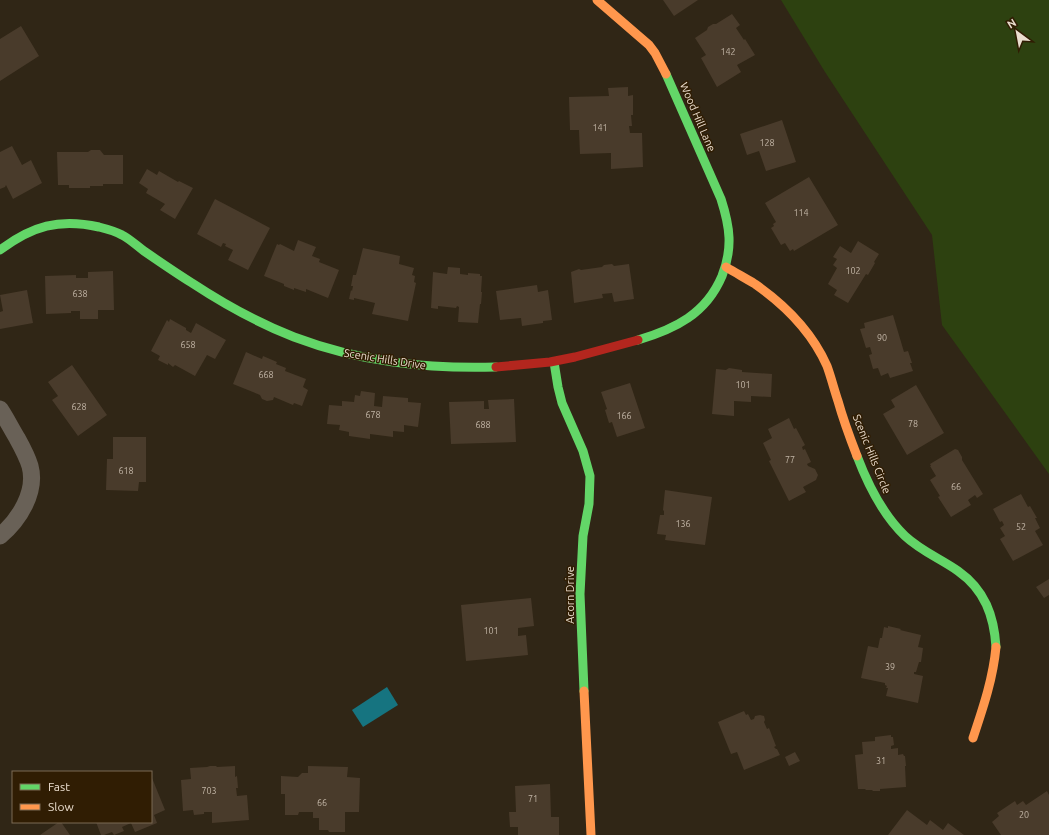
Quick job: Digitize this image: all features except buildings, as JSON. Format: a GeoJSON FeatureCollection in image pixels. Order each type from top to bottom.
{"type":"FeatureCollection","features":[{"type":"Feature","properties":{"kind":"street","name":"Wood Hill Lane"},"geometry":{"type":"LineString","coordinates":[[597,0],[649,45],[667,75],[727,216],[730,237],[726,267]]}},
{"type":"Feature","properties":{"kind":"street","name":"Scenic Hills Drive"},"geometry":{"type":"LineString","coordinates":[[0,250],[9,242],[37,228],[56,224],[78,223],[94,225],[122,235],[215,298],[248,316],[287,334],[340,352],[368,359],[429,367],[465,368],[554,362],[649,336],[678,324],[704,305],[716,291],[726,267]]}},
{"type":"Feature","properties":{"kind":"street","name":"Scenic Hills Circle"},"geometry":{"type":"LineString","coordinates":[[726,267],[760,288],[772,298],[799,323],[814,343],[825,362],[831,377],[844,419],[867,480],[879,504],[888,517],[899,530],[925,552],[957,570],[971,580],[981,592],[988,605],[996,635],[996,656],[990,684],[973,738]]}},
{"type":"Feature","properties":{"kind":"street","name":"Acorn Drive"},"geometry":{"type":"LineString","coordinates":[[554,362],[562,403],[583,451],[590,476],[589,504],[583,536],[580,594],[591,835]]}},
{"type":"Feature","properties":{"kind":"street"},"geometry":{"type":"LineString","coordinates":[[0,409],[26,455],[32,478],[30,491],[24,507],[8,530],[0,536]]}},
{"type":"Feature","properties":{"kind":"green space"},"geometry":{"type":"Polygon","coordinates":[[[781,0],[1049,0],[1049,474],[942,325],[932,235],[825,72],[781,0]]]}},
{"type":"Feature","properties":{"kind":"water"},"geometry":{"type":"Polygon","coordinates":[[[387,687],[398,705],[363,727],[352,710],[387,687]]]}},
{"type":"Feature","properties":{"kind":"traffic: fast"},"geometry":{"type":"LineString","coordinates":[[638,340],[652,336],[677,325],[698,310],[715,289],[722,276],[729,247],[728,228],[721,199],[666,74]]}},
{"type":"Feature","properties":{"kind":"traffic: fast"},"geometry":{"type":"LineString","coordinates":[[0,250],[23,235],[46,226],[71,223],[99,227],[114,231],[125,237],[204,291],[229,306],[267,326],[319,346],[368,358],[419,365],[444,367],[496,367]]}},
{"type":"Feature","properties":{"kind":"traffic: fast"},"geometry":{"type":"LineString","coordinates":[[554,362],[562,403],[583,451],[590,476],[589,504],[583,536],[580,594],[584,691]]}},
{"type":"Feature","properties":{"kind":"traffic: fast"},"geometry":{"type":"LineString","coordinates":[[857,456],[876,499],[889,518],[905,536],[924,551],[958,571],[967,578],[981,595],[990,614],[996,647]]}},
{"type":"Feature","properties":{"kind":"traffic: slow"},"geometry":{"type":"LineString","coordinates":[[597,0],[649,45],[666,74]]}},
{"type":"Feature","properties":{"kind":"traffic: slow"},"geometry":{"type":"LineString","coordinates":[[726,267],[755,284],[777,301],[797,320],[814,342],[827,366],[844,422],[857,456]]}},
{"type":"Feature","properties":{"kind":"traffic: slow"},"geometry":{"type":"LineString","coordinates":[[973,738],[990,682],[996,647]]}},
{"type":"Feature","properties":{"kind":"traffic: slow"},"geometry":{"type":"LineString","coordinates":[[584,691],[591,835]]}},
{"type":"Feature","properties":{"kind":"traffic: jam"},"geometry":{"type":"LineString","coordinates":[[496,367],[550,362],[575,357],[638,340]]}}]}
